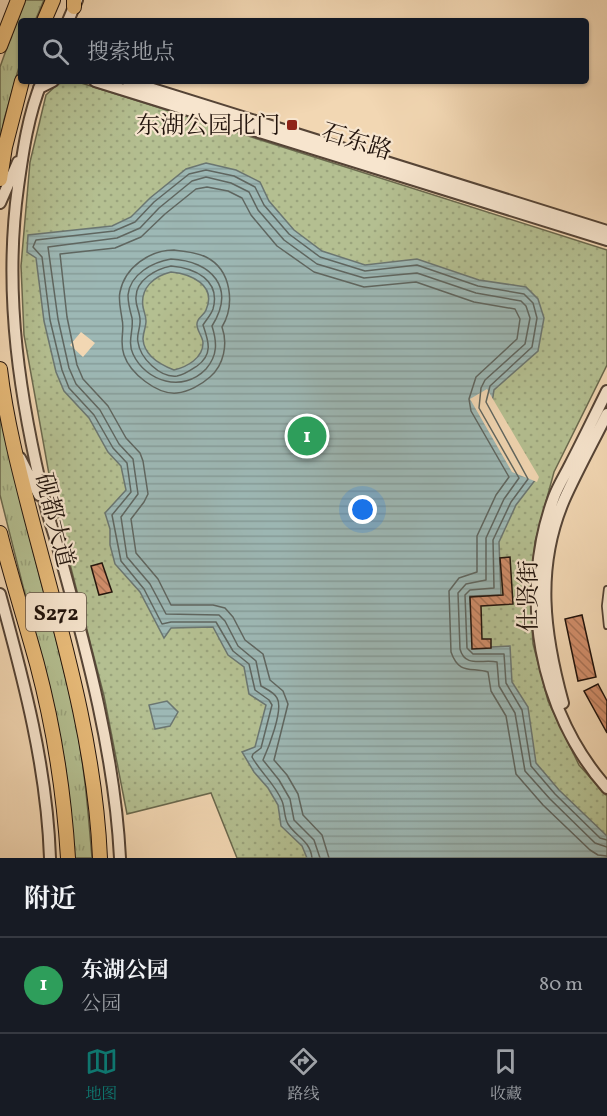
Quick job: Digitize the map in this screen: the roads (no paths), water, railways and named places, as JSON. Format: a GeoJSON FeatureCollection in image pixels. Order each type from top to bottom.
{"type":"FeatureCollection","features":[{"type":"Feature","properties":{"kind":"main road"},"geometry":{"type":"LineString","coordinates":[[0,46],[18,0]]}},
{"type":"Feature","properties":{"kind":"main road"},"geometry":{"type":"LineString","coordinates":[[45,18],[53,0]]}},
{"type":"Feature","properties":{"kind":"main road"},"geometry":{"type":"LineString","coordinates":[[0,179],[5,147],[21,84]]}},
{"type":"Feature","properties":{"kind":"main road","name":"砚都大道"},"geometry":{"type":"LineString","coordinates":[[0,369],[13,443],[80,708],[93,777],[100,858]]}},
{"type":"Feature","properties":{"kind":"main road","name":"S272"},"geometry":{"type":"LineString","coordinates":[[0,533],[38,666],[52,729],[62,788],[68,858]]}},
{"type":"Feature","properties":{"kind":"street"},"geometry":{"type":"LineString","coordinates":[[69,18],[75,2]]}},
{"type":"Feature","properties":{"kind":"street","name":"石东路"},"geometry":{"type":"LineString","coordinates":[[105,84],[607,240]]}},
{"type":"Feature","properties":{"kind":"street","name":"石东路"},"geometry":{"type":"LineString","coordinates":[[137,84],[607,231]]}},
{"type":"Feature","properties":{"kind":"street"},"geometry":{"type":"LineString","coordinates":[[41,85],[23,150],[14,220],[11,263],[16,351],[46,509],[98,705],[115,808],[120,858]]}},
{"type":"Feature","properties":{"kind":"street"},"geometry":{"type":"LineString","coordinates":[[0,203],[23,150]]}},
{"type":"Feature","properties":{"kind":"street"},"geometry":{"type":"LineString","coordinates":[[607,391],[554,497],[540,546],[536,588],[540,644],[556,705],[571,738],[607,788]]}},
{"type":"Feature","properties":{"kind":"street","name":"仕贤街"},"geometry":{"type":"LineString","coordinates":[[607,414],[563,502],[549,547],[545,590],[548,643],[563,703],[578,735],[607,777]]}},
{"type":"Feature","properties":{"kind":"street"},"geometry":{"type":"LineString","coordinates":[[13,443],[46,509]]}},
{"type":"Feature","properties":{"kind":"street"},"geometry":{"type":"LineString","coordinates":[[0,594],[38,754],[50,858]]}},
{"type":"Feature","properties":{"kind":"lane"},"geometry":{"type":"LineString","coordinates":[[607,589],[607,626]]}},
{"type":"Feature","properties":{"kind":"water"},"geometry":{"type":"Polygon","coordinates":[[[206,163],[236,170],[260,182],[269,201],[294,230],[322,251],[365,265],[417,259],[479,280],[526,287],[538,299],[544,318],[538,351],[494,390],[492,403],[536,479],[516,505],[499,542],[501,595],[470,596],[473,648],[510,646],[512,682],[528,707],[536,763],[559,790],[607,836],[607,858],[307,858],[302,846],[281,826],[278,805],[242,752],[255,747],[266,705],[249,694],[244,667],[228,655],[213,627],[171,628],[164,638],[140,592],[115,564],[110,545],[110,529],[105,513],[126,490],[121,466],[108,452],[89,418],[64,391],[56,372],[44,321],[36,258],[27,252],[28,235],[112,226],[131,217],[150,198],[186,169],[206,163]],[[171,272],[159,276],[146,289],[143,300],[146,321],[143,339],[150,355],[174,370],[189,364],[200,353],[203,343],[197,323],[205,312],[208,294],[200,282],[194,278],[171,272]]]}},
{"type":"Feature","properties":{"kind":"water"},"geometry":{"type":"Polygon","coordinates":[[[167,701],[178,712],[170,726],[155,729],[149,705],[167,701]]]}},
{"type":"Feature","properties":{"kind":"place","name":"东湖公园北门"},"geometry":{"type":"Point","coordinates":[292,125]}},
{"type":"Feature","properties":{"kind":"place","name":"东湖公园"},"geometry":{"type":"Point","coordinates":[307,436]}}]}
